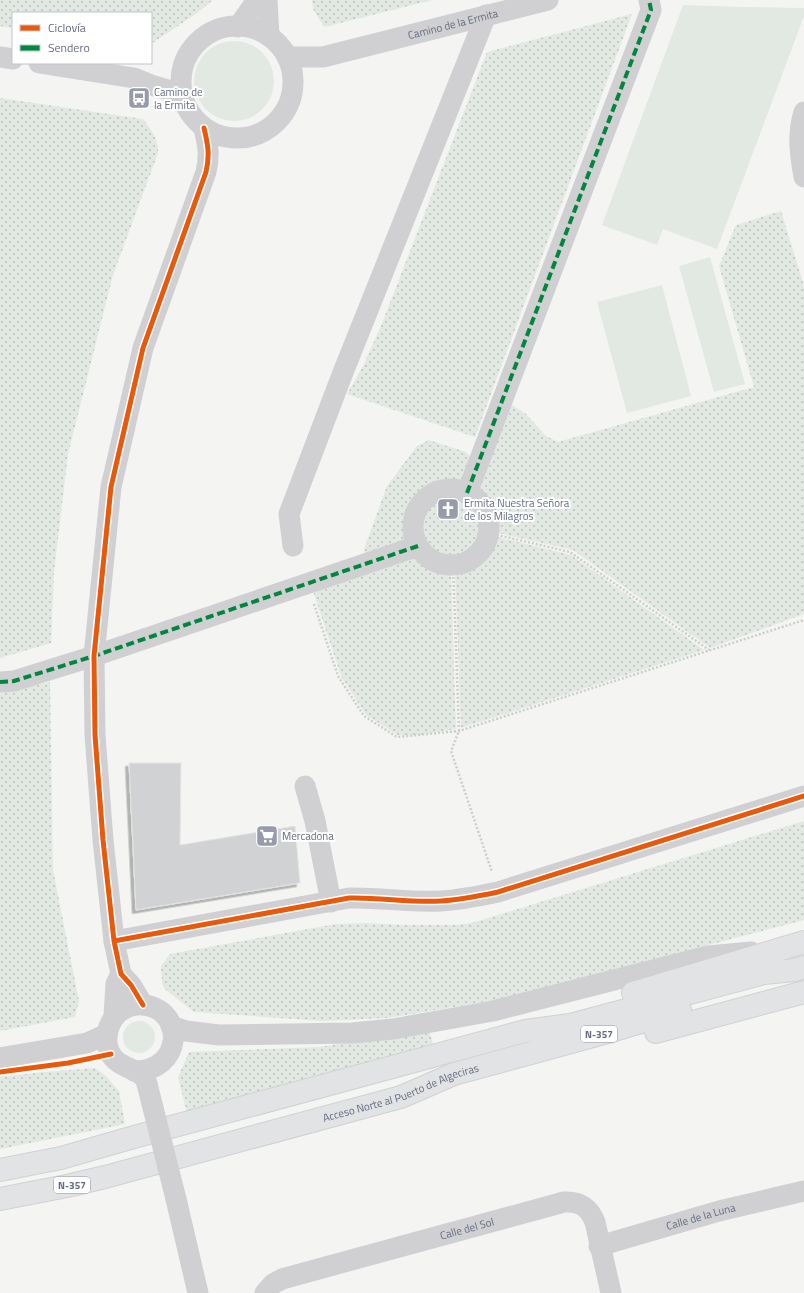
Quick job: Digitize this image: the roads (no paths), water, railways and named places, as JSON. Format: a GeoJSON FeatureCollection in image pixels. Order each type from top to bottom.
{"type":"FeatureCollection","features":[{"type":"Feature","properties":{"kind":"highway"},"geometry":{"type":"LineString","coordinates":[[525,1031],[567,1013],[804,942]]}},
{"type":"Feature","properties":{"kind":"highway","name":"Acceso Norte al Puerto de Algeciras"},"geometry":{"type":"LineString","coordinates":[[0,1170],[61,1158],[525,1031],[570,1025],[764,973],[800,968]]}},
{"type":"Feature","properties":{"kind":"highway","name":"Acceso Norte al Puerto de Algeciras"},"geometry":{"type":"LineString","coordinates":[[0,1199],[105,1177],[401,1096],[454,1074],[608,1032],[769,983],[800,968]]}},
{"type":"Feature","properties":{"kind":"highway"},"geometry":{"type":"LineString","coordinates":[[401,1096],[456,1086],[804,992]]}},
{"type":"Feature","properties":{"kind":"street"},"geometry":{"type":"LineString","coordinates":[[238,27],[257,0]]}},
{"type":"Feature","properties":{"kind":"street"},"geometry":{"type":"LineString","coordinates":[[267,0],[269,36]]}},
{"type":"Feature","properties":{"kind":"street","name":"Camino de la Ermita"},"geometry":{"type":"LineString","coordinates":[[287,57],[323,57],[548,0]]}},
{"type":"Feature","properties":{"kind":"street"},"geometry":{"type":"LineString","coordinates":[[467,493],[651,10],[650,0]]}},
{"type":"Feature","properties":{"kind":"street"},"geometry":{"type":"LineString","coordinates":[[293,546],[289,514],[342,375],[486,15]]}},
{"type":"Feature","properties":{"kind":"street"},"geometry":{"type":"LineString","coordinates":[[231,26],[257,30],[269,36],[287,57],[291,69],[293,83],[291,96],[286,109],[278,120],[268,129],[256,135],[242,138],[229,138],[204,128],[194,119],[186,107],[180,82],[182,68],[187,56],[195,44],[218,30],[231,26]]}},
{"type":"Feature","properties":{"kind":"street"},"geometry":{"type":"LineString","coordinates":[[0,57],[12,59]]}},
{"type":"Feature","properties":{"kind":"street"},"geometry":{"type":"LineString","coordinates":[[293,83],[305,68],[323,57]]}},
{"type":"Feature","properties":{"kind":"street"},"geometry":{"type":"LineString","coordinates":[[46,64],[134,78],[158,76],[182,68]]}},
{"type":"Feature","properties":{"kind":"street"},"geometry":{"type":"LineString","coordinates":[[134,78],[150,85],[174,92],[183,99]]}},
{"type":"Feature","properties":{"kind":"street"},"geometry":{"type":"LineString","coordinates":[[804,112],[800,125],[799,141],[804,177]]}},
{"type":"Feature","properties":{"kind":"street"},"geometry":{"type":"LineString","coordinates":[[143,1005],[131,985],[121,974],[114,941],[103,840],[95,743],[94,656],[111,487],[143,348],[206,172],[209,158],[209,148],[204,128]]}},
{"type":"Feature","properties":{"kind":"street"},"geometry":{"type":"LineString","coordinates":[[206,172],[216,156],[242,138]]}},
{"type":"Feature","properties":{"kind":"street"},"geometry":{"type":"LineString","coordinates":[[444,490],[456,490],[467,493],[478,499],[485,509],[489,521],[489,532],[485,545],[477,555],[466,562],[453,565],[432,561],[424,555],[418,546],[414,535],[413,523],[416,511],[423,501],[432,494],[444,490]]}},
{"type":"Feature","properties":{"kind":"street"},"geometry":{"type":"LineString","coordinates":[[0,682],[14,681],[94,656],[418,546]]}},
{"type":"Feature","properties":{"kind":"street"},"geometry":{"type":"LineString","coordinates":[[305,786],[315,821],[331,902]]}},
{"type":"Feature","properties":{"kind":"street"},"geometry":{"type":"LineString","coordinates":[[114,941],[349,898],[439,901],[498,892],[804,796]]}},
{"type":"Feature","properties":{"kind":"street"},"geometry":{"type":"LineString","coordinates":[[172,1026],[186,1031],[220,1035],[352,1033],[393,1029],[493,1011],[708,956],[772,951]]}},
{"type":"Feature","properties":{"kind":"street"},"geometry":{"type":"LineString","coordinates":[[121,974],[116,984],[107,1044],[111,1054],[117,1062],[125,1068],[145,1076]]}},
{"type":"Feature","properties":{"kind":"street"},"geometry":{"type":"LineString","coordinates":[[0,1058],[87,1043],[111,1025],[122,1010],[131,1006],[143,1005],[151,1006],[160,1011],[167,1018],[172,1026],[174,1036],[168,1055],[162,1063],[145,1076]]}},
{"type":"Feature","properties":{"kind":"street"},"geometry":{"type":"LineString","coordinates":[[145,1076],[198,1293]]}},
{"type":"Feature","properties":{"kind":"street","name":"Calle de la Luna"},"geometry":{"type":"LineString","coordinates":[[599,1246],[719,1211],[804,1191]]}},
{"type":"Feature","properties":{"kind":"street","name":"Calle del Sol"},"geometry":{"type":"LineString","coordinates":[[265,1293],[273,1284],[282,1280],[564,1202],[580,1204],[587,1208],[592,1214],[610,1293]]}},
{"type":"Feature","properties":{"kind":"place","name":"Camino de la Ermita"},"geometry":{"type":"Point","coordinates":[139,98]}},
{"type":"Feature","properties":{"kind":"place","name":"Ermita Nuestra Señora de los Milagros"},"geometry":{"type":"Point","coordinates":[448,509]}},
{"type":"Feature","properties":{"kind":"place","name":"Mercadona"},"geometry":{"type":"Point","coordinates":[267,836]}}]}
